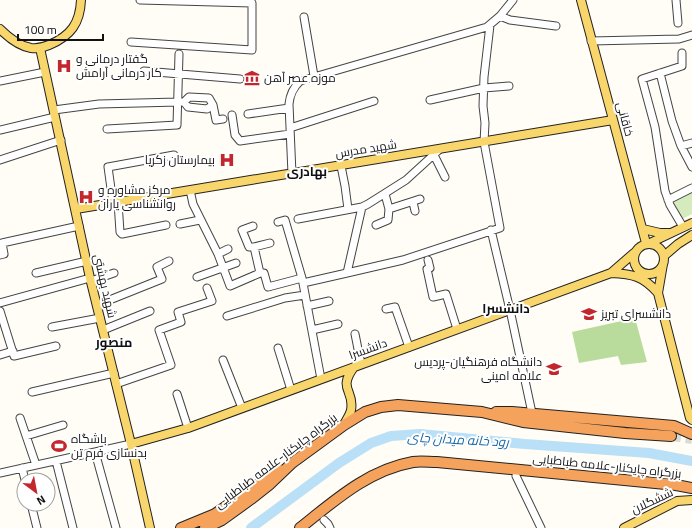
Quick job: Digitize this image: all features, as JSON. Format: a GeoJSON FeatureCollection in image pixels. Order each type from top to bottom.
{"type":"FeatureCollection","features":[{"type":"Feature","properties":{"kind":"highway","name":"بزرگراه چایکنار-علامه طباطبایی"},"geometry":{"type":"LineString","coordinates":[[205,528],[222,520],[251,499],[270,484],[292,463],[344,425],[365,412],[381,407],[398,405],[482,412],[523,422],[625,433],[671,436]]}},
{"type":"Feature","properties":{"kind":"highway"},"geometry":{"type":"LineString","coordinates":[[482,412],[512,412],[674,426],[692,434]]}},
{"type":"Feature","properties":{"kind":"highway","name":"بزرگراه چایکنار-علامه طباطبایی"},"geometry":{"type":"LineString","coordinates":[[300,528],[343,494],[367,478],[393,467],[414,462],[437,462],[676,485],[692,488]]}},
{"type":"Feature","properties":{"kind":"highway"},"geometry":{"type":"LineString","coordinates":[[181,528],[215,514],[270,476],[292,463]]}},
{"type":"Feature","properties":{"kind":"main road"},"geometry":{"type":"LineString","coordinates":[[0,29],[17,43],[32,48],[40,48],[60,40],[71,30],[80,14],[81,0]]}},
{"type":"Feature","properties":{"kind":"main road","name":"خاقانی"},"geometry":{"type":"LineString","coordinates":[[581,0],[591,41],[648,243]]}},
{"type":"Feature","properties":{"kind":"main road","name":"شهید بهشتى"},"geometry":{"type":"LineString","coordinates":[[40,48],[91,279],[150,528]]}},
{"type":"Feature","properties":{"kind":"main road","name":"شهید مدرس"},"geometry":{"type":"LineString","coordinates":[[76,210],[190,190],[437,152],[484,142],[613,120]]}},
{"type":"Feature","properties":{"kind":"main road"},"geometry":{"type":"LineString","coordinates":[[611,272],[639,247],[692,223]]}},
{"type":"Feature","properties":{"kind":"main road"},"geometry":{"type":"LineString","coordinates":[[643,229],[660,233],[672,233]]}},
{"type":"Feature","properties":{"kind":"main road"},"geometry":{"type":"LineString","coordinates":[[634,253],[633,257],[637,268],[643,273],[655,273],[659,271],[664,260],[678,244],[691,238]]}},
{"type":"Feature","properties":{"kind":"main road"},"geometry":{"type":"LineString","coordinates":[[648,243],[654,244],[661,249],[664,260],[658,293],[692,420]]}},
{"type":"Feature","properties":{"kind":"main road"},"geometry":{"type":"LineString","coordinates":[[611,272],[634,275],[644,280],[658,293]]}},
{"type":"Feature","properties":{"kind":"main road","name":"دانشسرا"},"geometry":{"type":"LineString","coordinates":[[131,444],[188,428],[611,272]]}},
{"type":"Feature","properties":{"kind":"main road"},"geometry":{"type":"LineString","coordinates":[[344,425],[351,411],[351,401],[346,384],[348,376],[358,366]]}},
{"type":"Feature","properties":{"kind":"main road","name":"ششگلان"},"geometry":{"type":"LineString","coordinates":[[624,528],[677,500],[692,500]]}},
{"type":"Feature","properties":{"kind":"street"},"geometry":{"type":"LineString","coordinates":[[131,42],[252,50],[252,3],[140,0]]}},
{"type":"Feature","properties":{"kind":"street"},"geometry":{"type":"LineString","coordinates":[[292,174],[289,108],[290,94],[300,81],[475,32],[490,25],[500,16],[513,0]]}},
{"type":"Feature","properties":{"kind":"street"},"geometry":{"type":"LineString","coordinates":[[676,0],[678,23]]}},
{"type":"Feature","properties":{"kind":"street"},"geometry":{"type":"LineString","coordinates":[[500,16],[510,20],[556,26]]}},
{"type":"Feature","properties":{"kind":"street"},"geometry":{"type":"LineString","coordinates":[[304,17],[314,76]]}},
{"type":"Feature","properties":{"kind":"street"},"geometry":{"type":"LineString","coordinates":[[190,190],[193,204],[218,254],[230,286],[260,273],[264,273],[268,287],[347,273],[404,260],[438,250],[490,230],[500,228],[484,142],[484,78],[490,25]]}},
{"type":"Feature","properties":{"kind":"street"},"geometry":{"type":"LineString","coordinates":[[591,41],[679,39],[692,35]]}},
{"type":"Feature","properties":{"kind":"street"},"geometry":{"type":"LineString","coordinates":[[682,53],[682,66],[642,79],[655,127],[663,182],[668,200],[683,228]]}},
{"type":"Feature","properties":{"kind":"street"},"geometry":{"type":"LineString","coordinates":[[107,129],[177,125],[181,102],[178,74],[179,54]]}},
{"type":"Feature","properties":{"kind":"street"},"geometry":{"type":"LineString","coordinates":[[144,71],[240,79]]}},
{"type":"Feature","properties":{"kind":"street"},"geometry":{"type":"LineString","coordinates":[[0,81],[45,72]]}},
{"type":"Feature","properties":{"kind":"street"},"geometry":{"type":"LineString","coordinates":[[660,73],[672,121],[681,146],[692,167]]}},
{"type":"Feature","properties":{"kind":"street"},"geometry":{"type":"LineString","coordinates":[[430,100],[484,88],[509,86]]}},
{"type":"Feature","properties":{"kind":"street"},"geometry":{"type":"LineString","coordinates":[[0,130],[55,113],[99,104],[181,102],[189,97],[209,98],[213,105],[216,120],[223,119]]}},
{"type":"Feature","properties":{"kind":"street"},"geometry":{"type":"LineString","coordinates":[[232,116],[235,135],[240,141],[290,131],[374,101]]}},
{"type":"Feature","properties":{"kind":"street"},"geometry":{"type":"LineString","coordinates":[[181,102],[188,107],[207,109],[213,105]]}},
{"type":"Feature","properties":{"kind":"street"},"geometry":{"type":"LineString","coordinates":[[248,114],[289,108]]}},
{"type":"Feature","properties":{"kind":"street"},"geometry":{"type":"LineString","coordinates":[[0,160],[61,140]]}},
{"type":"Feature","properties":{"kind":"street"},"geometry":{"type":"LineString","coordinates":[[681,146],[692,143]]}},
{"type":"Feature","properties":{"kind":"street"},"geometry":{"type":"LineString","coordinates":[[298,219],[362,206],[385,194],[406,180],[437,152],[445,176]]}},
{"type":"Feature","properties":{"kind":"street"},"geometry":{"type":"LineString","coordinates":[[166,225],[122,234],[120,232],[116,202],[108,167],[174,155]]}},
{"type":"Feature","properties":{"kind":"street"},"geometry":{"type":"LineString","coordinates":[[341,166],[348,209]]}},
{"type":"Feature","properties":{"kind":"street"},"geometry":{"type":"LineString","coordinates":[[668,200],[692,188]]}},
{"type":"Feature","properties":{"kind":"street"},"geometry":{"type":"LineString","coordinates":[[376,224],[388,220],[389,209],[385,194]]}},
{"type":"Feature","properties":{"kind":"street"},"geometry":{"type":"LineString","coordinates":[[389,209],[417,200],[415,211]]}},
{"type":"Feature","properties":{"kind":"street"},"geometry":{"type":"LineString","coordinates":[[347,273],[362,206]]}},
{"type":"Feature","properties":{"kind":"street"},"geometry":{"type":"LineString","coordinates":[[180,224],[200,220]]}},
{"type":"Feature","properties":{"kind":"street"},"geometry":{"type":"LineString","coordinates":[[278,222],[285,220],[303,280],[321,379]]}},
{"type":"Feature","properties":{"kind":"street"},"geometry":{"type":"LineString","coordinates":[[0,255],[4,254],[2,243],[79,226]]}},
{"type":"Feature","properties":{"kind":"street"},"geometry":{"type":"LineString","coordinates":[[253,226],[242,230],[252,247],[260,273]]}},
{"type":"Feature","properties":{"kind":"street"},"geometry":{"type":"LineString","coordinates":[[490,230],[510,310],[532,414]]}},
{"type":"Feature","properties":{"kind":"street"},"geometry":{"type":"LineString","coordinates":[[252,247],[270,243]]}},
{"type":"Feature","properties":{"kind":"street"},"geometry":{"type":"LineString","coordinates":[[218,254],[228,249]]}},
{"type":"Feature","properties":{"kind":"street"},"geometry":{"type":"LineString","coordinates":[[428,260],[430,268],[427,268],[433,296],[446,294],[457,329]]}},
{"type":"Feature","properties":{"kind":"street"},"geometry":{"type":"LineString","coordinates":[[36,273],[87,261]]}},
{"type":"Feature","properties":{"kind":"street"},"geometry":{"type":"LineString","coordinates":[[97,305],[162,279],[155,269],[169,261]]}},
{"type":"Feature","properties":{"kind":"street"},"geometry":{"type":"LineString","coordinates":[[198,277],[236,263]]}},
{"type":"Feature","properties":{"kind":"street"},"geometry":{"type":"LineString","coordinates":[[0,303],[114,273]]}},
{"type":"Feature","properties":{"kind":"street"},"geometry":{"type":"LineString","coordinates":[[116,384],[171,364],[159,330],[181,322],[178,312],[212,301],[207,288]]}},
{"type":"Feature","properties":{"kind":"street"},"geometry":{"type":"LineString","coordinates":[[228,316],[285,298],[305,295]]}},
{"type":"Feature","properties":{"kind":"street"},"geometry":{"type":"LineString","coordinates":[[307,306],[330,301]]}},
{"type":"Feature","properties":{"kind":"street"},"geometry":{"type":"LineString","coordinates":[[386,309],[395,307],[409,347]]}},
{"type":"Feature","properties":{"kind":"street"},"geometry":{"type":"LineString","coordinates":[[0,311],[14,356],[56,346]]}},
{"type":"Feature","properties":{"kind":"street"},"geometry":{"type":"LineString","coordinates":[[103,330],[150,312]]}},
{"type":"Feature","properties":{"kind":"street"},"geometry":{"type":"LineString","coordinates":[[52,327],[100,318]]}},
{"type":"Feature","properties":{"kind":"street"},"geometry":{"type":"LineString","coordinates":[[312,330],[338,324]]}},
{"type":"Feature","properties":{"kind":"street"},"geometry":{"type":"LineString","coordinates":[[354,334],[358,366]]}},
{"type":"Feature","properties":{"kind":"street"},"geometry":{"type":"LineString","coordinates":[[278,348],[291,390]]}},
{"type":"Feature","properties":{"kind":"street"},"geometry":{"type":"LineString","coordinates":[[0,355],[13,351]]}},
{"type":"Feature","properties":{"kind":"street"},"geometry":{"type":"LineString","coordinates":[[223,360],[242,408]]}},
{"type":"Feature","properties":{"kind":"street"},"geometry":{"type":"LineString","coordinates":[[220,375],[228,372]]}},
{"type":"Feature","properties":{"kind":"street"},"geometry":{"type":"LineString","coordinates":[[32,392],[114,373]]}},
{"type":"Feature","properties":{"kind":"street"},"geometry":{"type":"LineString","coordinates":[[176,394],[188,428]]}},
{"type":"Feature","properties":{"kind":"street"},"geometry":{"type":"LineString","coordinates":[[20,418],[36,465]]}},
{"type":"Feature","properties":{"kind":"street"},"geometry":{"type":"LineString","coordinates":[[26,436],[63,426]]}},
{"type":"Feature","properties":{"kind":"street"},"geometry":{"type":"LineString","coordinates":[[0,473],[131,444]]}},
{"type":"Feature","properties":{"kind":"street"},"geometry":{"type":"LineString","coordinates":[[95,452],[116,528]]}},
{"type":"Feature","properties":{"kind":"street"},"geometry":{"type":"LineString","coordinates":[[56,461],[73,528]]}},
{"type":"Feature","properties":{"kind":"street"},"geometry":{"type":"LineString","coordinates":[[22,468],[23,472]]}},
{"type":"Feature","properties":{"kind":"street"},"geometry":{"type":"LineString","coordinates":[[516,476],[540,528]]}},
{"type":"Feature","properties":{"kind":"street"},"geometry":{"type":"LineString","coordinates":[[33,512],[38,528]]}},
{"type":"Feature","properties":{"kind":"street"},"geometry":{"type":"LineString","coordinates":[[324,520],[330,528]]}},
{"type":"Feature","properties":{"kind":"green space"},"geometry":{"type":"Polygon","coordinates":[[[692,185],[692,214],[680,220],[670,196],[692,185]]]}},
{"type":"Feature","properties":{"kind":"green space"},"geometry":{"type":"Polygon","coordinates":[[[635,318],[647,362],[621,365],[618,356],[579,363],[572,332],[635,318]]]}},
{"type":"Feature","properties":{"kind":"waterway","name":"رود خانه میدان چای"},"geometry":{"type":"LineString","coordinates":[[251,528],[339,463],[371,443],[391,436],[420,434],[525,444],[649,453],[692,461]]}},
{"type":"Feature","properties":{"kind":"tunnel"},"geometry":{"type":"LineString","coordinates":[[671,436],[692,439]]}},
{"type":"Feature","properties":{"kind":"place","name":"گفتار درمانی و کار درمانی آرامش"},"geometry":{"type":"Point","coordinates":[64,66]}},
{"type":"Feature","properties":{"kind":"place","name":"موزه عصر آهن"},"geometry":{"type":"Point","coordinates":[252,78]}},
{"type":"Feature","properties":{"kind":"place","name":"بیمارستان زکریا"},"geometry":{"type":"Point","coordinates":[227,160]}},
{"type":"Feature","properties":{"kind":"place","name":"مرکز مشاوره و روانشناسی یاران"},"geometry":{"type":"Point","coordinates":[86,197]}},
{"type":"Feature","properties":{"kind":"place","name":"دانشسرای تبریز"},"geometry":{"type":"Point","coordinates":[589,314]}},
{"type":"Feature","properties":{"kind":"place","name":"دانشگاه فرهنگیان-پردیس علامه امینی"},"geometry":{"type":"Point","coordinates":[554,369]}},
{"type":"Feature","properties":{"kind":"place","name":"باشگاه بدنسازی فرم تن"},"geometry":{"type":"Point","coordinates":[59,446]}},
{"type":"Feature","properties":{"kind":"district","name":"بهادری"},"geometry":{"type":"Point","coordinates":[307,171]}},
{"type":"Feature","properties":{"kind":"district","name":"دانشسرا"},"geometry":{"type":"Point","coordinates":[506,308]}},
{"type":"Feature","properties":{"kind":"district","name":"منصور"},"geometry":{"type":"Point","coordinates":[114,342]}}]}
